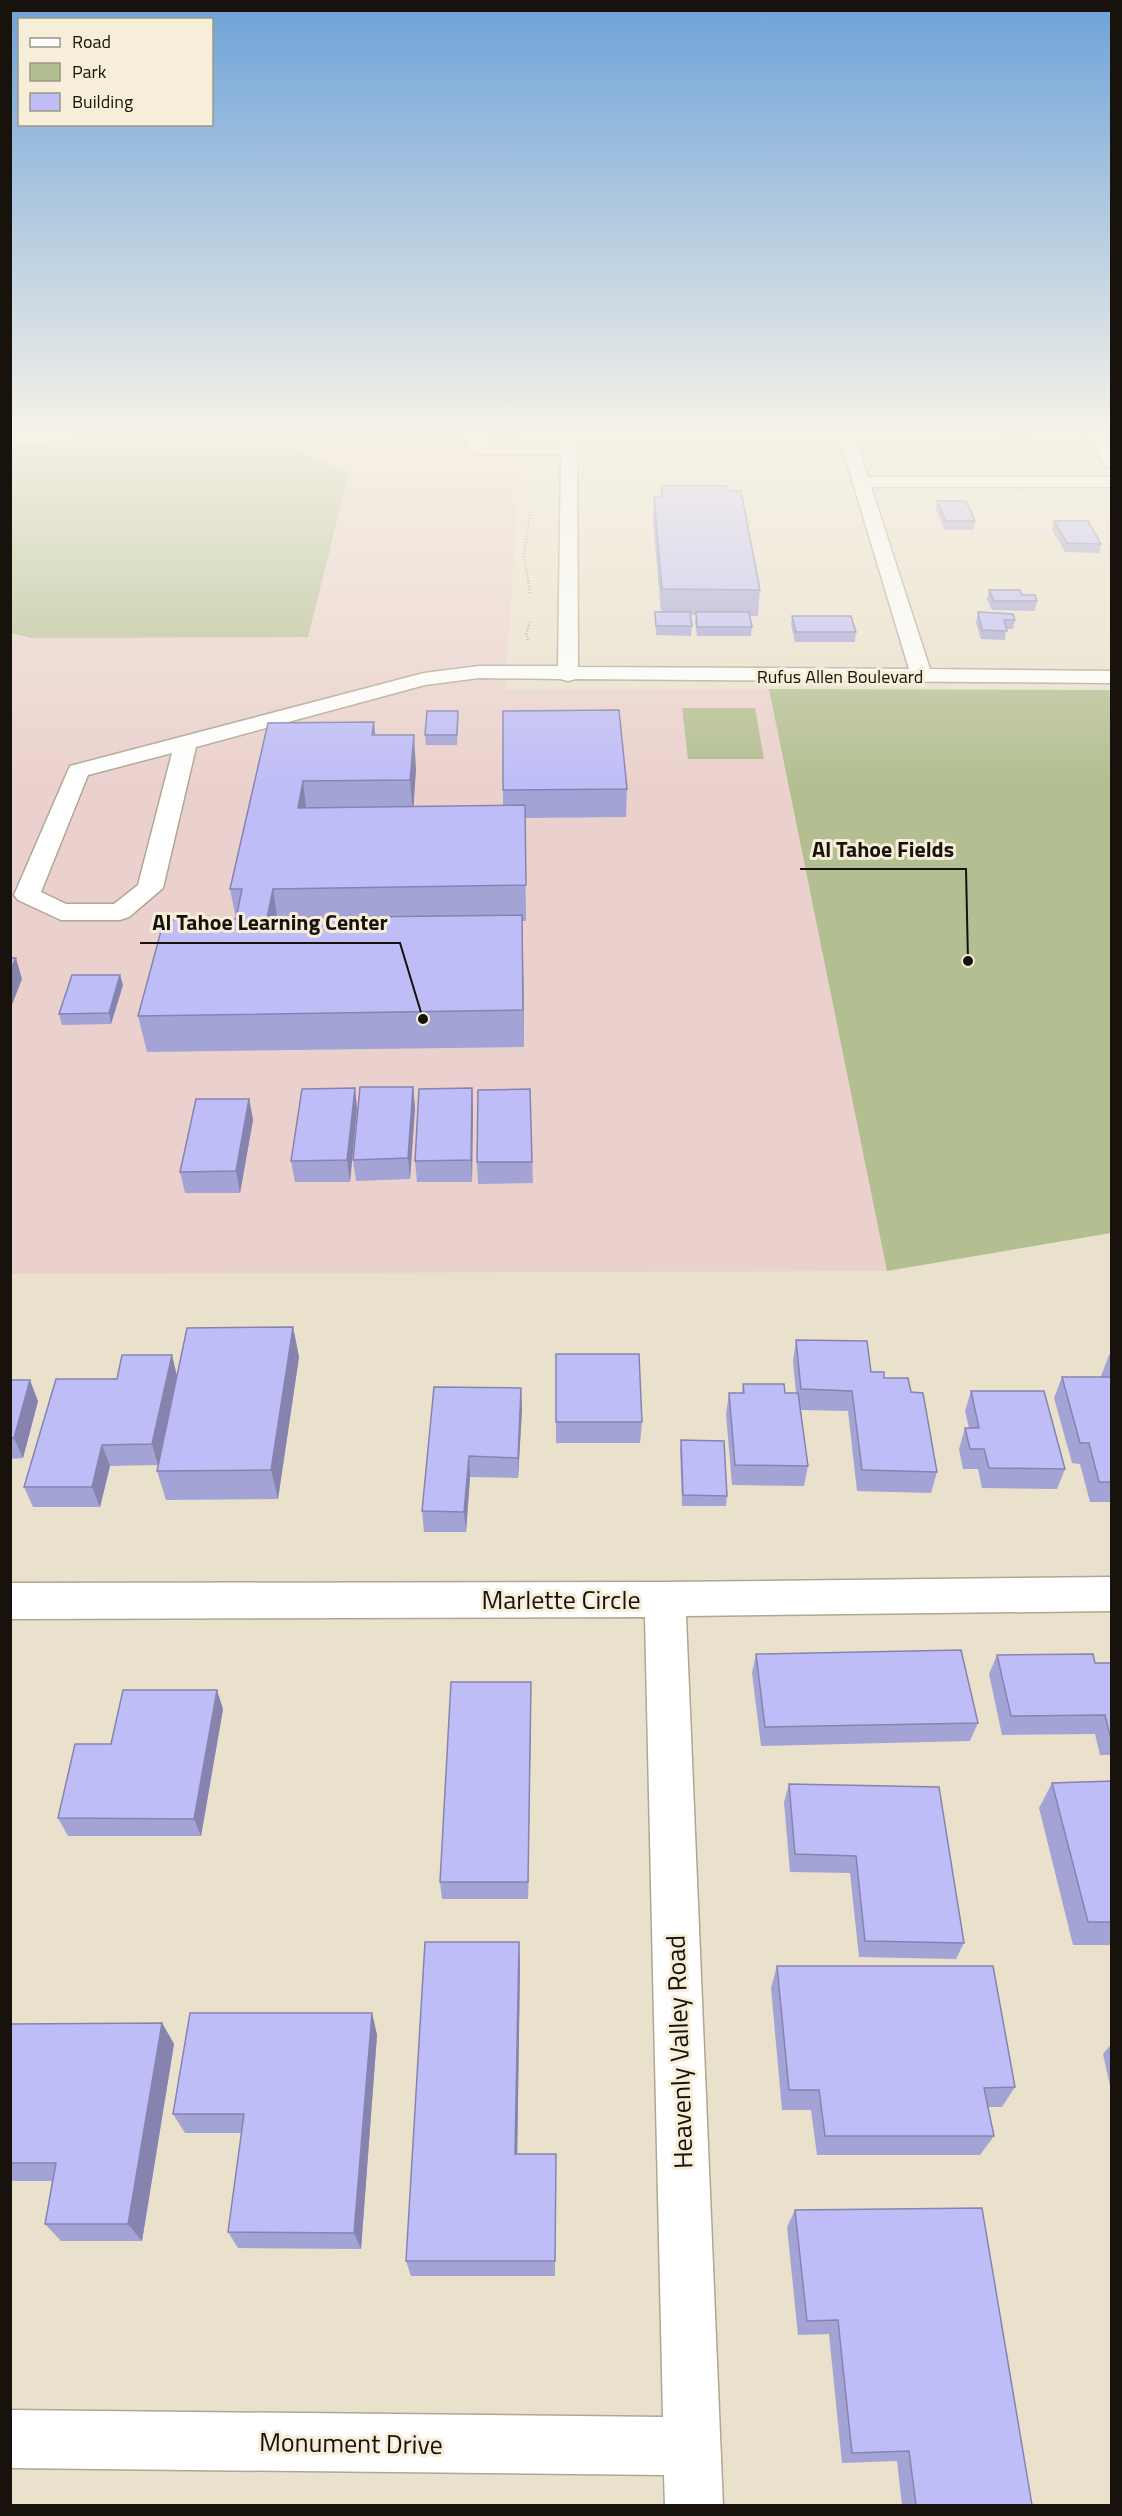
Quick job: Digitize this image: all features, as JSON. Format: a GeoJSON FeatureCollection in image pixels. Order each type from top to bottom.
{"type":"FeatureCollection","features":[{"type":"Feature","properties":{"kind":"street"},"geometry":{"type":"LineString","coordinates":[[568,675],[569,550]]}},
{"type":"Feature","properties":{"kind":"street"},"geometry":{"type":"LineString","coordinates":[[883,550],[922,676]]}},
{"type":"Feature","properties":{"kind":"street","name":"Rufus Allen Boulevard"},"geometry":{"type":"LineString","coordinates":[[185,744],[150,888],[120,912],[62,912],[27,895],[78,771],[424,679],[479,672],[568,675],[1112,678]]}},
{"type":"Feature","properties":{"kind":"street","name":"Marlette Circle"},"geometry":{"type":"LineString","coordinates":[[10,1601],[664,1599],[1112,1594]]}},
{"type":"Feature","properties":{"kind":"street","name":"Heavenly Valley Road"},"geometry":{"type":"LineString","coordinates":[[664,1599],[694,2505]]}},
{"type":"Feature","properties":{"kind":"street","name":"Monument Drive"},"geometry":{"type":"LineString","coordinates":[[10,2439],[691,2446]]}},
{"type":"Feature","properties":{"kind":"shaded area"},"geometry":{"type":"Polygon","coordinates":[[[10,550],[514,550],[505,690],[769,689],[887,1271],[11,1274],[10,550]]]}},
{"type":"Feature","properties":{"kind":"green space"},"geometry":{"type":"Polygon","coordinates":[[[11,550],[330,550],[308,637],[32,638],[11,633],[11,550]]]}},
{"type":"Feature","properties":{"kind":"green space"},"geometry":{"type":"Polygon","coordinates":[[[769,689],[1111,690],[1111,1233],[887,1271],[769,689]]]}},
{"type":"Feature","properties":{"kind":"green space"},"geometry":{"type":"Polygon","coordinates":[[[682,708],[755,708],[764,759],[688,759],[682,708]]]}},
{"type":"Feature","properties":{"kind":"building"},"geometry":{"type":"Polygon","coordinates":[[[659,550],[752,550],[760,590],[662,589],[659,550]]]}},
{"type":"Feature","properties":{"kind":"building"},"geometry":{"type":"Polygon","coordinates":[[[989,590],[1020,590],[1022,595],[1035,595],[1037,601],[994,601],[989,590]]]}},
{"type":"Feature","properties":{"kind":"building"},"geometry":{"type":"Polygon","coordinates":[[[655,612],[690,612],[692,626],[656,626],[655,612]]]}},
{"type":"Feature","properties":{"kind":"building"},"geometry":{"type":"Polygon","coordinates":[[[696,612],[749,612],[752,627],[697,627],[696,612]]]}},
{"type":"Feature","properties":{"kind":"building"},"geometry":{"type":"Polygon","coordinates":[[[978,612],[1013,614],[1015,620],[1004,620],[1007,631],[982,630],[978,612]]]}},
{"type":"Feature","properties":{"kind":"building"},"geometry":{"type":"Polygon","coordinates":[[[792,616],[851,616],[856,632],[796,632],[792,616]]]}},
{"type":"Feature","properties":{"kind":"building"},"geometry":{"type":"Polygon","coordinates":[[[619,710],[627,789],[503,790],[503,711],[619,710]]]}},
{"type":"Feature","properties":{"kind":"building"},"geometry":{"type":"Polygon","coordinates":[[[427,711],[458,711],[457,735],[425,735],[427,711]]]}},
{"type":"Feature","properties":{"kind":"building"},"geometry":{"type":"Polygon","coordinates":[[[374,722],[372,735],[414,735],[410,780],[303,781],[298,808],[525,805],[526,885],[273,889],[267,918],[522,915],[523,1010],[138,1016],[164,920],[236,919],[242,889],[230,889],[268,723],[374,722]]]}},
{"type":"Feature","properties":{"kind":"building"},"geometry":{"type":"Polygon","coordinates":[[[10,958],[16,958],[10,971],[10,958]]]}},
{"type":"Feature","properties":{"kind":"building"},"geometry":{"type":"Polygon","coordinates":[[[72,975],[120,975],[109,1013],[59,1014],[72,975]]]}},
{"type":"Feature","properties":{"kind":"building"},"geometry":{"type":"Polygon","coordinates":[[[360,1087],[413,1087],[408,1158],[353,1160],[360,1087]]]}},
{"type":"Feature","properties":{"kind":"building"},"geometry":{"type":"Polygon","coordinates":[[[355,1088],[347,1160],[291,1161],[302,1089],[355,1088]]]}},
{"type":"Feature","properties":{"kind":"building"},"geometry":{"type":"Polygon","coordinates":[[[472,1088],[471,1160],[415,1161],[419,1089],[472,1088]]]}},
{"type":"Feature","properties":{"kind":"building"},"geometry":{"type":"Polygon","coordinates":[[[530,1089],[532,1162],[477,1162],[478,1090],[530,1089]]]}},
{"type":"Feature","properties":{"kind":"building"},"geometry":{"type":"Polygon","coordinates":[[[196,1099],[249,1099],[236,1171],[180,1172],[196,1099]]]}},
{"type":"Feature","properties":{"kind":"building"},"geometry":{"type":"Polygon","coordinates":[[[293,1327],[271,1470],[157,1471],[187,1328],[293,1327]]]}},
{"type":"Feature","properties":{"kind":"building"},"geometry":{"type":"Polygon","coordinates":[[[796,1340],[867,1341],[871,1372],[884,1372],[884,1378],[908,1378],[911,1392],[923,1393],[937,1472],[862,1470],[852,1391],[801,1389],[796,1340]]]}},
{"type":"Feature","properties":{"kind":"building"},"geometry":{"type":"Polygon","coordinates":[[[556,1354],[639,1354],[642,1422],[556,1422],[556,1354]]]}},
{"type":"Feature","properties":{"kind":"building"},"geometry":{"type":"Polygon","coordinates":[[[122,1355],[172,1355],[152,1444],[102,1445],[92,1487],[24,1487],[56,1379],[117,1379],[122,1355]]]}},
{"type":"Feature","properties":{"kind":"building"},"geometry":{"type":"Polygon","coordinates":[[[1062,1377],[1112,1377],[1112,1482],[1099,1482],[1089,1443],[1080,1443],[1062,1377]]]}},
{"type":"Feature","properties":{"kind":"building"},"geometry":{"type":"Polygon","coordinates":[[[10,1380],[30,1380],[14,1438],[10,1438],[10,1380]]]}},
{"type":"Feature","properties":{"kind":"building"},"geometry":{"type":"Polygon","coordinates":[[[743,1384],[784,1384],[785,1393],[798,1393],[808,1466],[735,1465],[729,1393],[744,1393],[743,1384]]]}},
{"type":"Feature","properties":{"kind":"building"},"geometry":{"type":"Polygon","coordinates":[[[434,1387],[521,1388],[518,1458],[469,1456],[464,1512],[422,1511],[434,1387]]]}},
{"type":"Feature","properties":{"kind":"building"},"geometry":{"type":"Polygon","coordinates":[[[971,1391],[1044,1391],[1065,1469],[989,1468],[984,1449],[970,1449],[965,1428],[979,1428],[971,1391]]]}},
{"type":"Feature","properties":{"kind":"building"},"geometry":{"type":"Polygon","coordinates":[[[681,1440],[724,1441],[727,1496],[683,1495],[681,1440]]]}},
{"type":"Feature","properties":{"kind":"building"},"geometry":{"type":"Polygon","coordinates":[[[961,1650],[978,1723],[765,1727],[756,1654],[961,1650]]]}},
{"type":"Feature","properties":{"kind":"building"},"geometry":{"type":"Polygon","coordinates":[[[1093,1654],[1095,1663],[1112,1663],[1112,1736],[1110,1736],[1105,1715],[1011,1716],[997,1655],[1093,1654]]]}},
{"type":"Feature","properties":{"kind":"building"},"geometry":{"type":"Polygon","coordinates":[[[451,1682],[531,1682],[528,1882],[440,1882],[451,1682]]]}},
{"type":"Feature","properties":{"kind":"building"},"geometry":{"type":"Polygon","coordinates":[[[123,1690],[217,1690],[194,1819],[58,1818],[75,1744],[111,1744],[123,1690]]]}},
{"type":"Feature","properties":{"kind":"building"},"geometry":{"type":"Polygon","coordinates":[[[1112,1781],[1112,1922],[1088,1922],[1052,1783],[1112,1781]]]}},
{"type":"Feature","properties":{"kind":"building"},"geometry":{"type":"Polygon","coordinates":[[[789,1784],[939,1787],[964,1943],[865,1941],[856,1856],[795,1854],[789,1784]]]}},
{"type":"Feature","properties":{"kind":"building"},"geometry":{"type":"Polygon","coordinates":[[[425,1942],[519,1942],[515,2154],[556,2154],[555,2261],[406,2261],[425,1942]]]}},
{"type":"Feature","properties":{"kind":"building"},"geometry":{"type":"Polygon","coordinates":[[[777,1966],[993,1966],[1015,2087],[984,2088],[994,2136],[825,2136],[819,2090],[789,2090],[777,1966]]]}},
{"type":"Feature","properties":{"kind":"building"},"geometry":{"type":"Polygon","coordinates":[[[190,2013],[372,2013],[354,2233],[228,2232],[244,2114],[173,2114],[190,2013]]]}},
{"type":"Feature","properties":{"kind":"building"},"geometry":{"type":"Polygon","coordinates":[[[162,2023],[128,2224],[45,2224],[56,2163],[10,2163],[10,2024],[162,2023]]]}},
{"type":"Feature","properties":{"kind":"building"},"geometry":{"type":"Polygon","coordinates":[[[982,2208],[1032,2505],[916,2505],[909,2451],[852,2453],[838,2320],[807,2321],[795,2210],[982,2208]]]}},
{"type":"Feature","properties":{"kind":"place","name":"Al Tahoe Fields"},"geometry":{"type":"Point","coordinates":[968,961]}},
{"type":"Feature","properties":{"kind":"place","name":"Al Tahoe Learning Center"},"geometry":{"type":"Point","coordinates":[423,1019]}}]}
